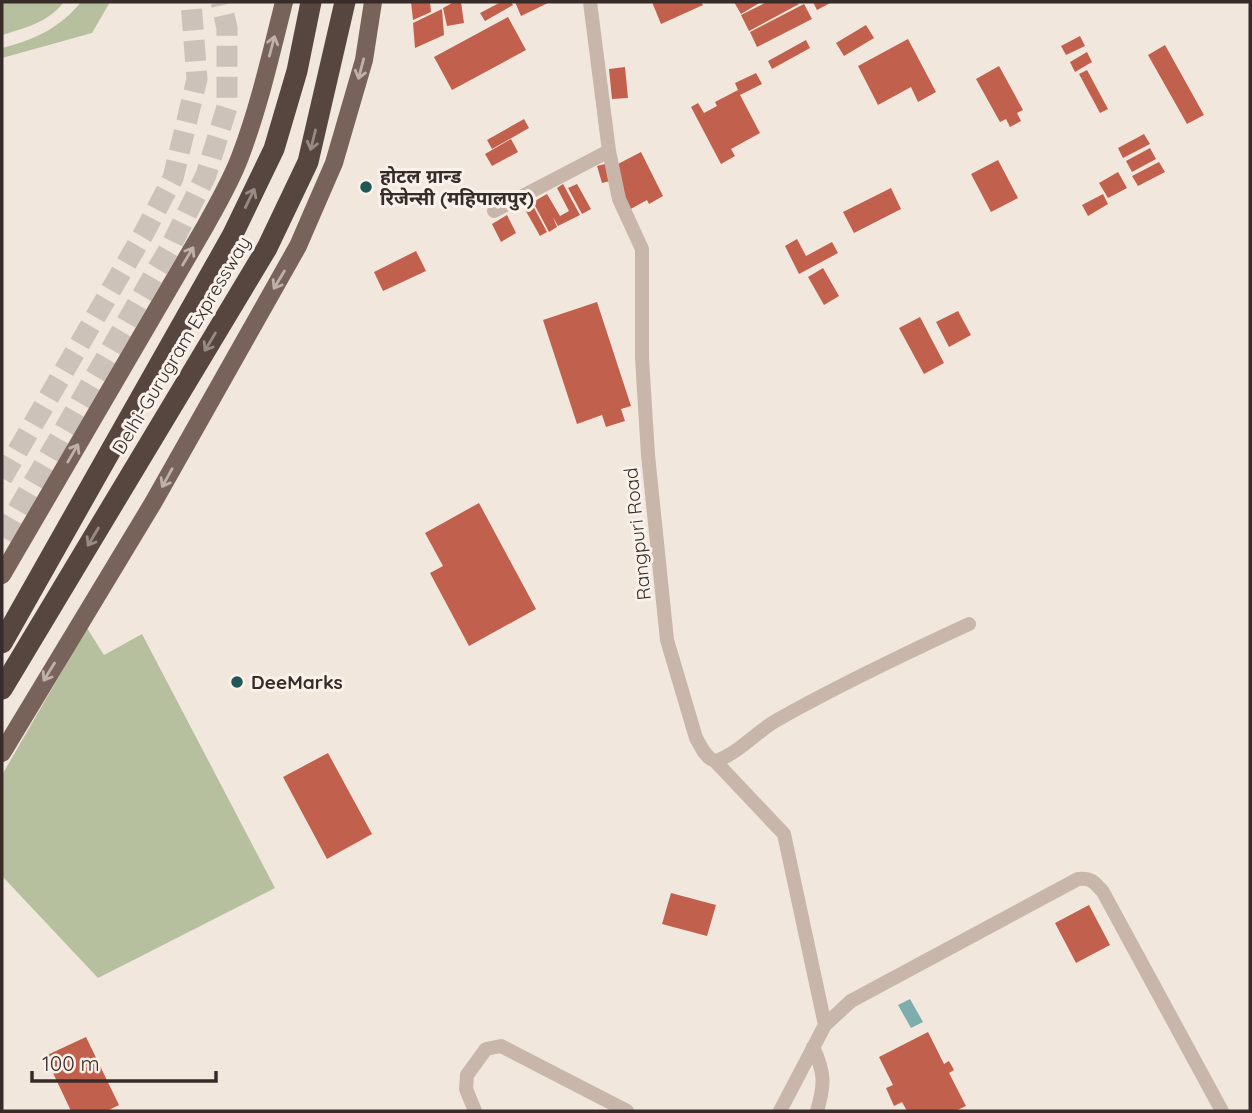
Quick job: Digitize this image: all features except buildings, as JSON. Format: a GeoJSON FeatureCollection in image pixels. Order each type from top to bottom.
{"type":"FeatureCollection","features":[{"type":"Feature","properties":{"kind":"highway","name":"Delhi-Gurugram Expressway"},"geometry":{"type":"LineString","coordinates":[[2,643],[250,199],[274,149],[297,71],[311,2]]}},
{"type":"Feature","properties":{"kind":"highway","name":"Delhi-Gurugram Expressway"},"geometry":{"type":"LineString","coordinates":[[2,689],[267,248],[308,163],[345,2]]}},
{"type":"Feature","properties":{"kind":"main road"},"geometry":{"type":"LineString","coordinates":[[2,575],[223,193],[239,160],[250,128],[284,2]]}},
{"type":"Feature","properties":{"kind":"main road"},"geometry":{"type":"LineString","coordinates":[[2,753],[153,503],[299,246],[334,163],[364,60],[373,2]]}},
{"type":"Feature","properties":{"kind":"street","name":"Rangpuri Road"},"geometry":{"type":"LineString","coordinates":[[590,2],[619,199],[642,249],[642,358],[648,455],[667,640],[696,738],[710,760],[715,761],[784,834],[825,1025]]}},
{"type":"Feature","properties":{"kind":"street"},"geometry":{"type":"LineString","coordinates":[[494,211],[610,151]]}},
{"type":"Feature","properties":{"kind":"street"},"geometry":{"type":"LineString","coordinates":[[715,761],[728,755],[777,720],[969,624]]}},
{"type":"Feature","properties":{"kind":"street"},"geometry":{"type":"LineString","coordinates":[[780,1111],[825,1025],[851,1001],[1078,879],[1086,878],[1094,881],[1103,892],[1222,1111]]}},
{"type":"Feature","properties":{"kind":"street"},"geometry":{"type":"LineString","coordinates":[[475,1111],[466,1089],[467,1075],[486,1049],[501,1046],[627,1111]]}},
{"type":"Feature","properties":{"kind":"street"},"geometry":{"type":"LineString","coordinates":[[813,1047],[824,1079],[817,1111]]}},
{"type":"Feature","properties":{"kind":"green space"},"geometry":{"type":"Polygon","coordinates":[[[2,2],[64,2],[44,19],[2,35],[2,2]]]}},
{"type":"Feature","properties":{"kind":"green space"},"geometry":{"type":"Polygon","coordinates":[[[81,2],[110,2],[92,33],[2,58],[2,48],[46,32],[81,2]]]}},
{"type":"Feature","properties":{"kind":"green space"},"geometry":{"type":"Polygon","coordinates":[[[87,628],[104,655],[142,634],[275,888],[98,978],[2,876],[2,775],[87,628]]]}},
{"type":"Feature","properties":{"kind":"water"},"geometry":{"type":"Polygon","coordinates":[[[910,999],[923,1022],[911,1028],[898,1005],[910,999]]]}},
{"type":"Feature","properties":{"kind":"tunnel"},"geometry":{"type":"LineString","coordinates":[[2,478],[173,178],[197,79],[191,2]]}},
{"type":"Feature","properties":{"kind":"tunnel"},"geometry":{"type":"LineString","coordinates":[[2,537],[172,244],[206,175],[227,107],[227,28],[221,2]]}},
{"type":"Feature","properties":{"kind":"place","name":"होटल ग्रान्ड रिजेन्सी (महिपालपुर)"},"geometry":{"type":"Point","coordinates":[366,187]}},
{"type":"Feature","properties":{"kind":"place","name":"DeeMarks"},"geometry":{"type":"Point","coordinates":[237,682]}}]}
